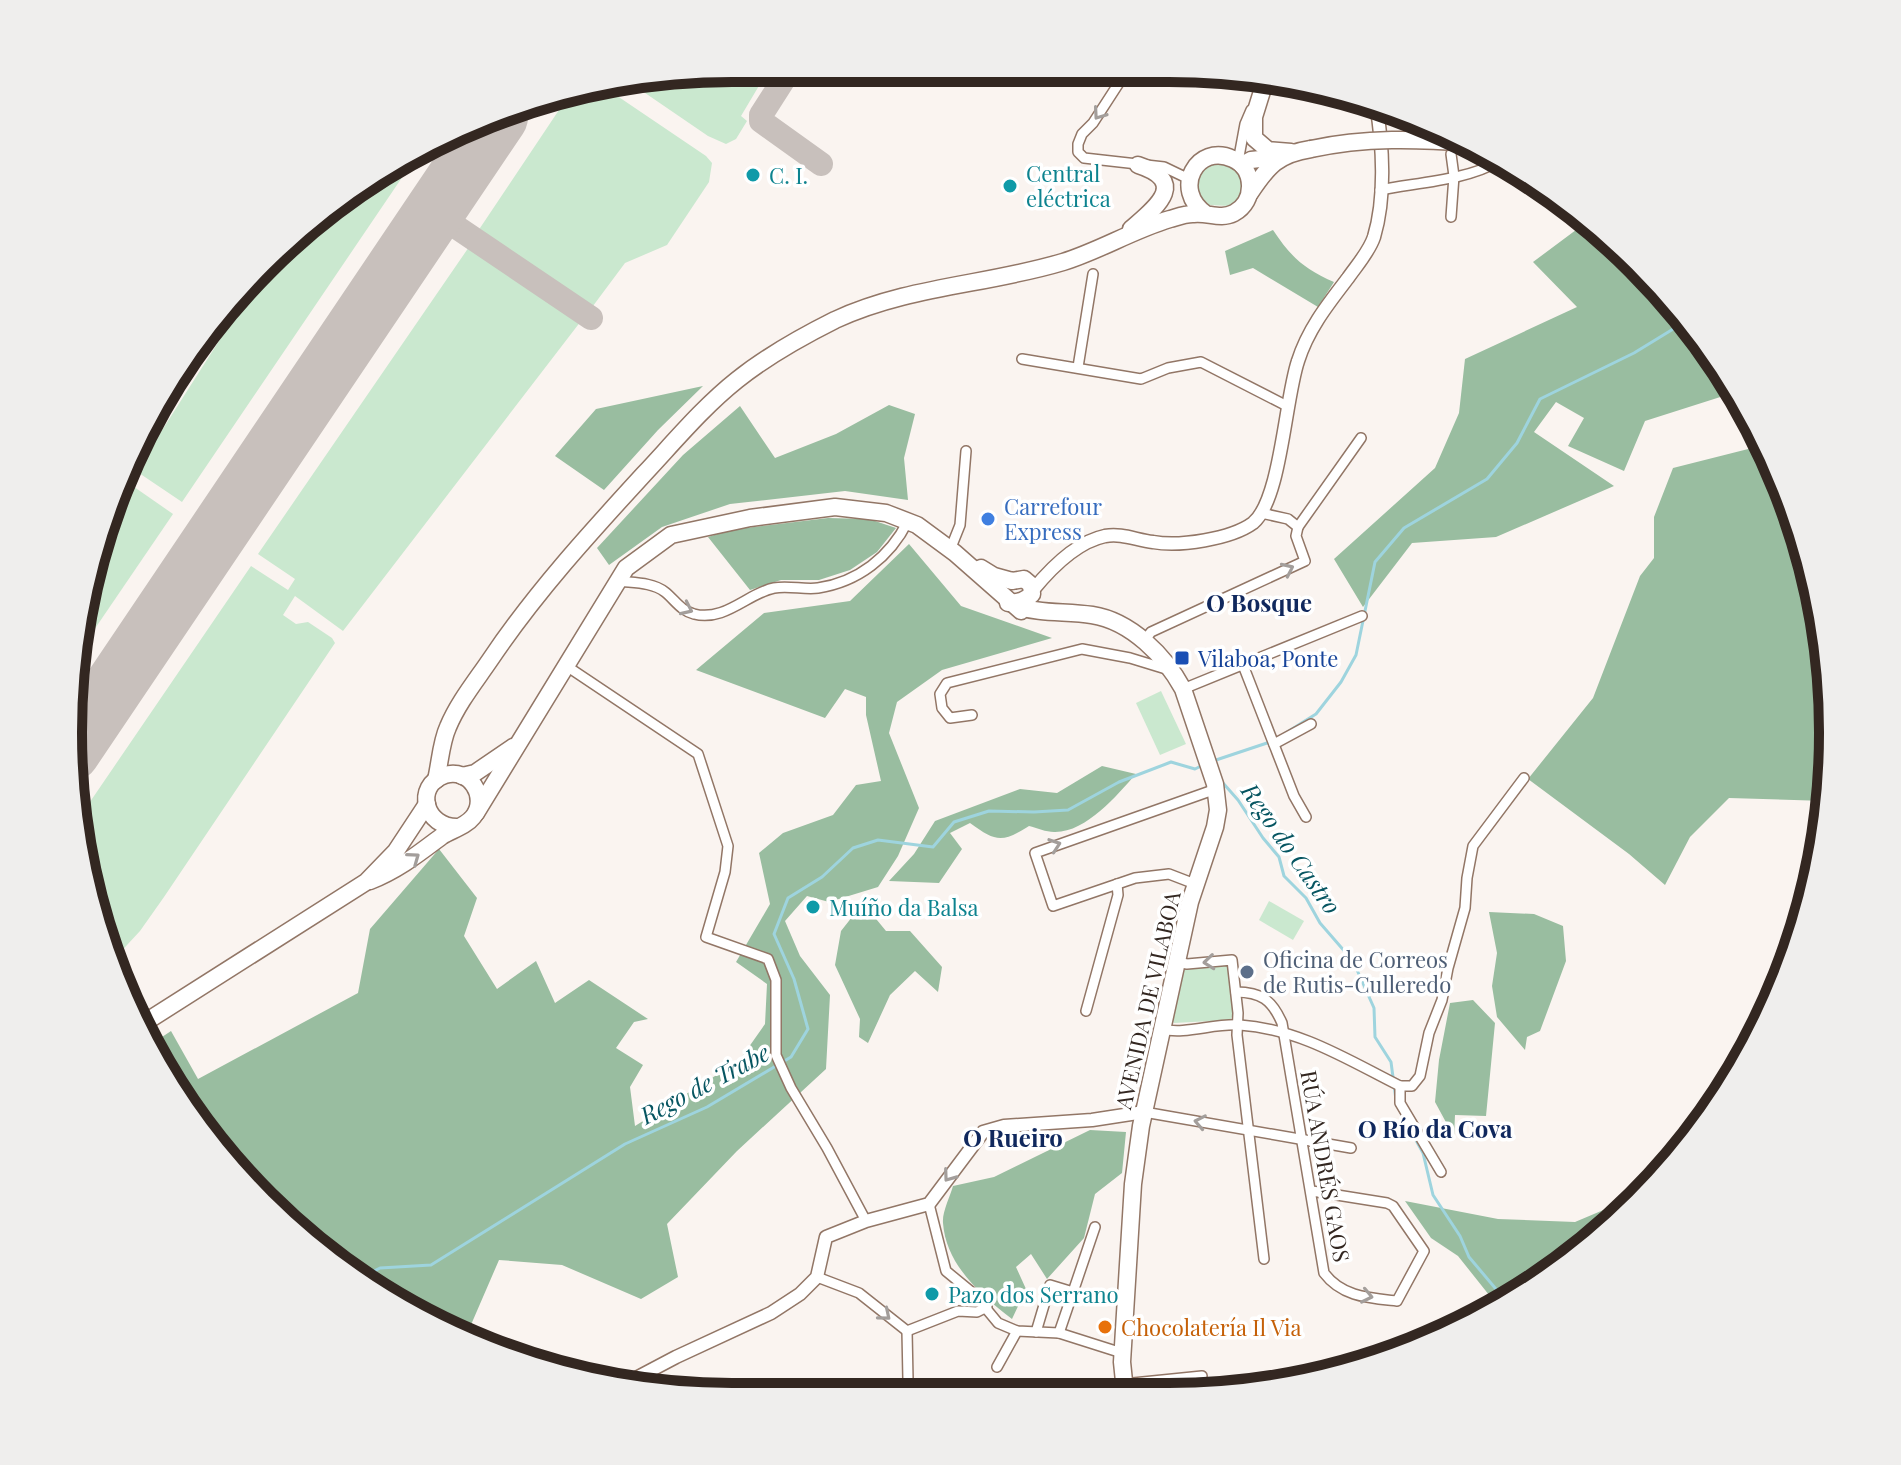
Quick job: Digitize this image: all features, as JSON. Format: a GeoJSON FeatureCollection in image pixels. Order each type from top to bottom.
{"type":"FeatureCollection","features":[{"type":"Feature","properties":{"kind":"highway"},"geometry":{"type":"LineString","coordinates":[[1263,89],[1254,117],[1254,138],[1268,150],[1286,155]]}},
{"type":"Feature","properties":{"kind":"highway"},"geometry":{"type":"LineString","coordinates":[[1240,163],[1340,143],[1394,138],[1437,141]]}},
{"type":"Feature","properties":{"kind":"highway"},"geometry":{"type":"LineString","coordinates":[[1121,238],[1165,211],[1189,182],[1198,164],[1205,159],[1222,155],[1240,163],[1249,178],[1249,194]]}},
{"type":"Feature","properties":{"kind":"highway"},"geometry":{"type":"LineString","coordinates":[[450,777],[449,746],[464,697],[524,610],[598,524],[706,408],[737,380],[779,350],[837,319],[873,305],[910,293],[1064,262],[1190,213],[1215,216],[1232,214],[1240,209],[1262,175],[1286,155]]}},
{"type":"Feature","properties":{"kind":"highway"},"geometry":{"type":"LineString","coordinates":[[1121,238],[1164,197],[1161,175],[1138,165]]}},
{"type":"Feature","properties":{"kind":"highway"},"geometry":{"type":"LineString","coordinates":[[1189,182],[1193,202],[1206,214]]}},
{"type":"Feature","properties":{"kind":"highway"},"geometry":{"type":"LineString","coordinates":[[149,1020],[366,882],[394,872],[472,819],[626,568],[671,535],[750,518],[835,507],[886,513],[952,545],[994,576],[1026,586],[1037,600],[1094,615],[1140,638]]}},
{"type":"Feature","properties":{"kind":"highway"},"geometry":{"type":"LineString","coordinates":[[912,523],[991,600],[1013,612],[1031,617],[1077,620],[1094,615]]}},
{"type":"Feature","properties":{"kind":"highway"},"geometry":{"type":"LineString","coordinates":[[912,523],[955,553],[1019,610],[1061,619]]}},
{"type":"Feature","properties":{"kind":"highway"},"geometry":{"type":"LineString","coordinates":[[960,569],[1004,603],[1029,610],[1094,615]]}},
{"type":"Feature","properties":{"kind":"highway"},"geometry":{"type":"LineString","coordinates":[[1013,604],[1022,602],[1026,586]]}},
{"type":"Feature","properties":{"kind":"highway","name":"AVENIDA DE VILABOA"},"geometry":{"type":"LineString","coordinates":[[1124,1383],[1122,1353],[1133,1184],[1144,1112],[1195,884],[1218,810],[1205,752],[1179,683],[1140,638]]}},
{"type":"Feature","properties":{"kind":"highway"},"geometry":{"type":"LineString","coordinates":[[458,827],[441,824],[429,813],[430,787],[450,777],[475,773],[518,744]]}},
{"type":"Feature","properties":{"kind":"highway"},"geometry":{"type":"LineString","coordinates":[[450,777],[476,787],[479,796],[476,813]]}},
{"type":"Feature","properties":{"kind":"highway"},"geometry":{"type":"LineString","coordinates":[[366,882],[396,851],[427,804]]}},
{"type":"Feature","properties":{"kind":"street"},"geometry":{"type":"LineString","coordinates":[[1120,82],[1093,123],[1082,134],[1078,152],[1084,158],[1164,167],[1189,182]]}},
{"type":"Feature","properties":{"kind":"street"},"geometry":{"type":"LineString","coordinates":[[1240,163],[1245,124],[1262,89]]}},
{"type":"Feature","properties":{"kind":"street"},"geometry":{"type":"LineString","coordinates":[[1026,586],[1090,541],[1105,536],[1180,543],[1239,530],[1261,513],[1273,484],[1287,406],[1305,341],[1318,317],[1374,238],[1380,190],[1378,117]]}},
{"type":"Feature","properties":{"kind":"street"},"geometry":{"type":"LineString","coordinates":[[1451,154],[1454,176],[1451,217]]}},
{"type":"Feature","properties":{"kind":"street"},"geometry":{"type":"LineString","coordinates":[[1380,190],[1490,167]]}},
{"type":"Feature","properties":{"kind":"street"},"geometry":{"type":"LineString","coordinates":[[1078,367],[1093,274]]}},
{"type":"Feature","properties":{"kind":"street"},"geometry":{"type":"LineString","coordinates":[[1022,359],[1141,379],[1168,368],[1201,362],[1287,406]]}},
{"type":"Feature","properties":{"kind":"street"},"geometry":{"type":"LineString","coordinates":[[1110,654],[1138,650],[1140,638],[1151,632],[1305,561],[1296,536],[1298,527],[1361,438]]}},
{"type":"Feature","properties":{"kind":"street"},"geometry":{"type":"LineString","coordinates":[[952,545],[960,525],[966,451]]}},
{"type":"Feature","properties":{"kind":"street"},"geometry":{"type":"LineString","coordinates":[[1261,513],[1288,519],[1298,527]]}},
{"type":"Feature","properties":{"kind":"street"},"geometry":{"type":"LineString","coordinates":[[618,581],[650,585],[692,614],[711,615],[773,588],[817,588],[853,578],[888,554],[912,523]]}},
{"type":"Feature","properties":{"kind":"street"},"geometry":{"type":"LineString","coordinates":[[972,715],[950,718],[942,708],[940,694],[947,683],[1082,649],[1163,668],[1179,683],[1243,665],[1362,616]]}},
{"type":"Feature","properties":{"kind":"street"},"geometry":{"type":"LineString","coordinates":[[565,665],[698,754],[728,846],[725,872],[706,937],[768,959],[776,980],[776,1055],[791,1088],[866,1221]]}},
{"type":"Feature","properties":{"kind":"street"},"geometry":{"type":"LineString","coordinates":[[1243,665],[1294,796],[1306,817]]}},
{"type":"Feature","properties":{"kind":"street"},"geometry":{"type":"LineString","coordinates":[[1274,744],[1311,724]]}},
{"type":"Feature","properties":{"kind":"street"},"geometry":{"type":"LineString","coordinates":[[1161,1029],[1173,1032],[1237,1025],[1284,1031],[1400,1086],[1412,1086],[1420,1076],[1429,1033],[1442,1000],[1465,908],[1473,846],[1524,778]]}},
{"type":"Feature","properties":{"kind":"street"},"geometry":{"type":"LineString","coordinates":[[1195,884],[1169,874],[1135,878],[1053,906],[1035,853],[1215,786]]}},
{"type":"Feature","properties":{"kind":"street"},"geometry":{"type":"LineString","coordinates":[[1086,1011],[1118,895],[1117,884]]}},
{"type":"Feature","properties":{"kind":"street"},"geometry":{"type":"LineString","coordinates":[[1177,962],[1232,960],[1247,1132],[1264,1259]]}},
{"type":"Feature","properties":{"kind":"street"},"geometry":{"type":"LineString","coordinates":[[1236,992],[1254,992],[1268,1000],[1276,1009],[1284,1031]]}},
{"type":"Feature","properties":{"kind":"street","name":"RÚA ANDRÉS GAOS"},"geometry":{"type":"LineString","coordinates":[[1284,1031],[1324,1273],[1335,1287],[1366,1298],[1397,1301],[1424,1251],[1393,1206],[1312,1191]]}},
{"type":"Feature","properties":{"kind":"street"},"geometry":{"type":"LineString","coordinates":[[1400,1086],[1400,1103],[1441,1172]]}},
{"type":"Feature","properties":{"kind":"street"},"geometry":{"type":"LineString","coordinates":[[640,1376],[771,1313],[800,1294],[817,1277],[826,1237],[866,1221],[929,1204],[983,1132],[1004,1126],[1092,1120],[1144,1112],[1351,1148]]}},
{"type":"Feature","properties":{"kind":"street"},"geometry":{"type":"LineString","coordinates":[[929,1204],[946,1271],[987,1307],[998,1323],[1017,1331],[1059,1333],[1122,1353]]}},
{"type":"Feature","properties":{"kind":"street"},"geometry":{"type":"LineString","coordinates":[[1059,1333],[1095,1227]]}},
{"type":"Feature","properties":{"kind":"street"},"geometry":{"type":"LineString","coordinates":[[817,1277],[859,1293],[907,1331]]}},
{"type":"Feature","properties":{"kind":"street"},"geometry":{"type":"LineString","coordinates":[[1036,1332],[1050,1285],[1073,1292]]}},
{"type":"Feature","properties":{"kind":"street"},"geometry":{"type":"LineString","coordinates":[[907,1331],[958,1311],[977,1312],[987,1307]]}},
{"type":"Feature","properties":{"kind":"street"},"geometry":{"type":"LineString","coordinates":[[907,1331],[907,1383]]}},
{"type":"Feature","properties":{"kind":"street"},"geometry":{"type":"LineString","coordinates":[[997,1367],[1017,1331]]}},
{"type":"Feature","properties":{"kind":"street"},"geometry":{"type":"LineString","coordinates":[[1156,1383],[1202,1376]]}},
{"type":"Feature","properties":{"kind":"green space"},"geometry":{"type":"Polygon","coordinates":[[[761,82],[741,116],[747,121],[736,139],[726,144],[708,136],[640,89],[690,83],[761,82]]]}},
{"type":"Feature","properties":{"kind":"green space"},"geometry":{"type":"Polygon","coordinates":[[[613,93],[712,163],[709,182],[667,245],[625,263],[590,310],[476,234],[564,104],[613,93]]]}},
{"type":"Feature","properties":{"kind":"green space"},"geometry":{"type":"Polygon","coordinates":[[[1210,161],[1238,167],[1244,186],[1239,198],[1229,206],[1209,205],[1198,194],[1196,179],[1210,161]]]}},
{"type":"Feature","properties":{"kind":"green space"},"geometry":{"type":"Polygon","coordinates":[[[408,168],[182,502],[137,472],[240,308],[304,243],[337,216],[408,168]]]}},
{"type":"Feature","properties":{"kind":"green space"},"geometry":{"type":"Polygon","coordinates":[[[1579,228],[1658,304],[1725,396],[1645,421],[1624,471],[1568,446],[1584,418],[1556,402],[1534,432],[1614,486],[1496,537],[1412,543],[1363,607],[1334,559],[1435,468],[1459,413],[1465,359],[1577,307],[1533,262],[1579,228]]]}},
{"type":"Feature","properties":{"kind":"green space"},"geometry":{"type":"Polygon","coordinates":[[[1273,230],[1299,261],[1334,282],[1318,307],[1253,268],[1230,275],[1225,251],[1273,230]]]}},
{"type":"Feature","properties":{"kind":"green space"},"geometry":{"type":"Polygon","coordinates":[[[471,244],[581,321],[343,631],[295,596],[283,615],[296,624],[308,622],[335,643],[164,897],[121,952],[94,859],[87,807],[251,566],[288,590],[295,579],[258,554],[471,244]]]}},
{"type":"Feature","properties":{"kind":"green space"},"geometry":{"type":"Polygon","coordinates":[[[703,386],[604,490],[555,456],[596,409],[703,386]]]}},
{"type":"Feature","properties":{"kind":"green space"},"geometry":{"type":"Polygon","coordinates":[[[889,405],[915,414],[904,458],[908,500],[845,491],[730,504],[662,527],[609,565],[597,548],[683,455],[740,406],[775,458],[836,434],[889,405]]]}},
{"type":"Feature","properties":{"kind":"green space"},"geometry":{"type":"Polygon","coordinates":[[[1753,448],[1784,523],[1807,606],[1818,690],[1819,732],[1815,801],[1729,798],[1690,837],[1665,885],[1629,854],[1528,779],[1593,698],[1640,576],[1654,558],[1654,517],[1673,468],[1753,448]]]}},
{"type":"Feature","properties":{"kind":"green space"},"geometry":{"type":"Polygon","coordinates":[[[132,485],[173,514],[90,636],[104,564],[132,485]]]}},
{"type":"Feature","properties":{"kind":"green space"},"geometry":{"type":"Polygon","coordinates":[[[828,518],[869,519],[896,528],[877,552],[850,570],[819,580],[781,580],[750,590],[708,537],[730,530],[828,518]]]}},
{"type":"Feature","properties":{"kind":"green space"},"geometry":{"type":"Polygon","coordinates":[[[909,544],[961,606],[1052,638],[942,670],[897,702],[889,733],[919,808],[898,856],[878,887],[829,902],[807,896],[785,921],[800,956],[830,995],[826,1069],[737,1151],[667,1224],[678,1277],[641,1299],[562,1265],[499,1260],[470,1327],[407,1296],[337,1249],[304,1222],[243,1161],[216,1128],[159,1039],[171,1031],[198,1079],[358,993],[370,929],[439,849],[477,898],[464,936],[497,989],[536,961],[555,1003],[589,980],[648,1019],[634,1022],[616,1048],[643,1065],[630,1087],[635,1126],[739,1061],[765,1024],[767,984],[736,962],[770,904],[759,853],[783,833],[833,815],[856,785],[881,781],[866,715],[866,697],[845,689],[825,718],[696,670],[764,613],[850,601],[909,544]]]}},
{"type":"Feature","properties":{"kind":"green space"},"geometry":{"type":"Polygon","coordinates":[[[1161,691],[1186,744],[1160,755],[1136,703],[1161,691]]]}},
{"type":"Feature","properties":{"kind":"green space"},"geometry":{"type":"Polygon","coordinates":[[[1102,766],[1136,774],[1100,811],[1078,826],[1054,832],[1029,826],[999,838],[986,834],[970,823],[950,833],[962,849],[939,883],[889,881],[914,854],[935,821],[1020,789],[1057,793],[1102,766]]]}},
{"type":"Feature","properties":{"kind":"green space"},"geometry":{"type":"Polygon","coordinates":[[[1269,901],[1304,921],[1293,940],[1259,920],[1269,901]]]}},
{"type":"Feature","properties":{"kind":"green space"},"geometry":{"type":"Polygon","coordinates":[[[863,903],[886,931],[910,931],[942,967],[938,992],[915,971],[890,995],[868,1043],[859,1037],[860,1019],[835,965],[841,931],[863,903]]]}},
{"type":"Feature","properties":{"kind":"green space"},"geometry":{"type":"Polygon","coordinates":[[[1489,912],[1534,914],[1563,926],[1566,961],[1540,1031],[1527,1037],[1525,1050],[1497,1017],[1492,986],[1497,953],[1489,912]]]}},
{"type":"Feature","properties":{"kind":"green space"},"geometry":{"type":"Polygon","coordinates":[[[1223,964],[1230,967],[1235,1012],[1230,1020],[1174,1023],[1169,1016],[1184,970],[1223,964]]]}},
{"type":"Feature","properties":{"kind":"green space"},"geometry":{"type":"Polygon","coordinates":[[[1473,1000],[1495,1023],[1486,1116],[1455,1115],[1454,1137],[1435,1102],[1439,1060],[1450,1003],[1473,1000]]]}},
{"type":"Feature","properties":{"kind":"green space"},"geometry":{"type":"Polygon","coordinates":[[[1090,1130],[1126,1132],[1122,1173],[1095,1194],[1084,1238],[1047,1279],[1031,1254],[1016,1267],[1026,1289],[1012,1319],[977,1289],[951,1252],[943,1219],[953,1186],[994,1177],[1090,1130]]]}},
{"type":"Feature","properties":{"kind":"green space"},"geometry":{"type":"Polygon","coordinates":[[[1405,1201],[1498,1219],[1575,1222],[1614,1206],[1564,1249],[1491,1298],[1458,1256],[1431,1238],[1405,1201]]]}},
{"type":"Feature","properties":{"kind":"waterway","name":"Rego de Trabe"},"geometry":{"type":"LineString","coordinates":[[1284,734],[1316,714],[1341,682],[1356,655],[1375,562],[1404,528],[1487,479],[1517,443],[1540,399],[1634,353],[1677,327]]}},
{"type":"Feature","properties":{"kind":"waterway","name":"Rego de Trabe"},"geometry":{"type":"LineString","coordinates":[[1213,761],[1270,742]]}},
{"type":"Feature","properties":{"kind":"waterway","name":"Rego de Trabe"},"geometry":{"type":"LineString","coordinates":[[371,1273],[380,1268],[431,1265],[625,1144],[707,1107],[791,1057],[808,1029],[794,979],[774,934],[788,898],[822,877],[853,848],[878,840],[933,847],[954,822],[989,811],[1068,810],[1119,782],[1171,762],[1195,769],[1203,765]]}},
{"type":"Feature","properties":{"kind":"waterway","name":"Rego do Castro"},"geometry":{"type":"LineString","coordinates":[[1223,783],[1279,857],[1284,876],[1306,898],[1320,923],[1353,961],[1374,1008],[1375,1037],[1391,1062],[1396,1100]]}},
{"type":"Feature","properties":{"kind":"waterway","name":"Rego do Castro"},"geometry":{"type":"LineString","coordinates":[[1400,1111],[1423,1153],[1433,1195],[1460,1236],[1469,1257],[1499,1293]]}},
{"type":"Feature","properties":{"kind":"taxiway"},"geometry":{"type":"LineString","coordinates":[[782,82],[761,115],[761,121],[821,164]]}},
{"type":"Feature","properties":{"kind":"taxiway"},"geometry":{"type":"LineString","coordinates":[[434,212],[591,318]]}},
{"type":"Feature","properties":{"kind":"runway"},"geometry":{"type":"LineString","coordinates":[[82,734],[489,130]]}},
{"type":"Feature","properties":{"kind":"place","name":"C. I."},"geometry":{"type":"Point","coordinates":[753,175]}},
{"type":"Feature","properties":{"kind":"place","name":"Central eléctrica"},"geometry":{"type":"Point","coordinates":[1010,186]}},
{"type":"Feature","properties":{"kind":"place","name":"Carrefour Express"},"geometry":{"type":"Point","coordinates":[988,519]}},
{"type":"Feature","properties":{"kind":"place","name":"Vilaboa, Ponte"},"geometry":{"type":"Point","coordinates":[1182,658]}},
{"type":"Feature","properties":{"kind":"place","name":"Muíño da Balsa"},"geometry":{"type":"Point","coordinates":[813,907]}},
{"type":"Feature","properties":{"kind":"place","name":"Oficina de Correos de Rutis-Culleredo"},"geometry":{"type":"Point","coordinates":[1247,972]}},
{"type":"Feature","properties":{"kind":"place","name":"Pazo dos Serrano"},"geometry":{"type":"Point","coordinates":[932,1294]}},
{"type":"Feature","properties":{"kind":"place","name":"Chocolatería Il Via"},"geometry":{"type":"Point","coordinates":[1105,1327]}},
{"type":"Feature","properties":{"kind":"district","name":"O Bosque"},"geometry":{"type":"Point","coordinates":[1259,602]}},
{"type":"Feature","properties":{"kind":"district","name":"O Río da Cova"},"geometry":{"type":"Point","coordinates":[1435,1128]}},
{"type":"Feature","properties":{"kind":"district","name":"O Rueiro"},"geometry":{"type":"Point","coordinates":[1013,1137]}}]}
